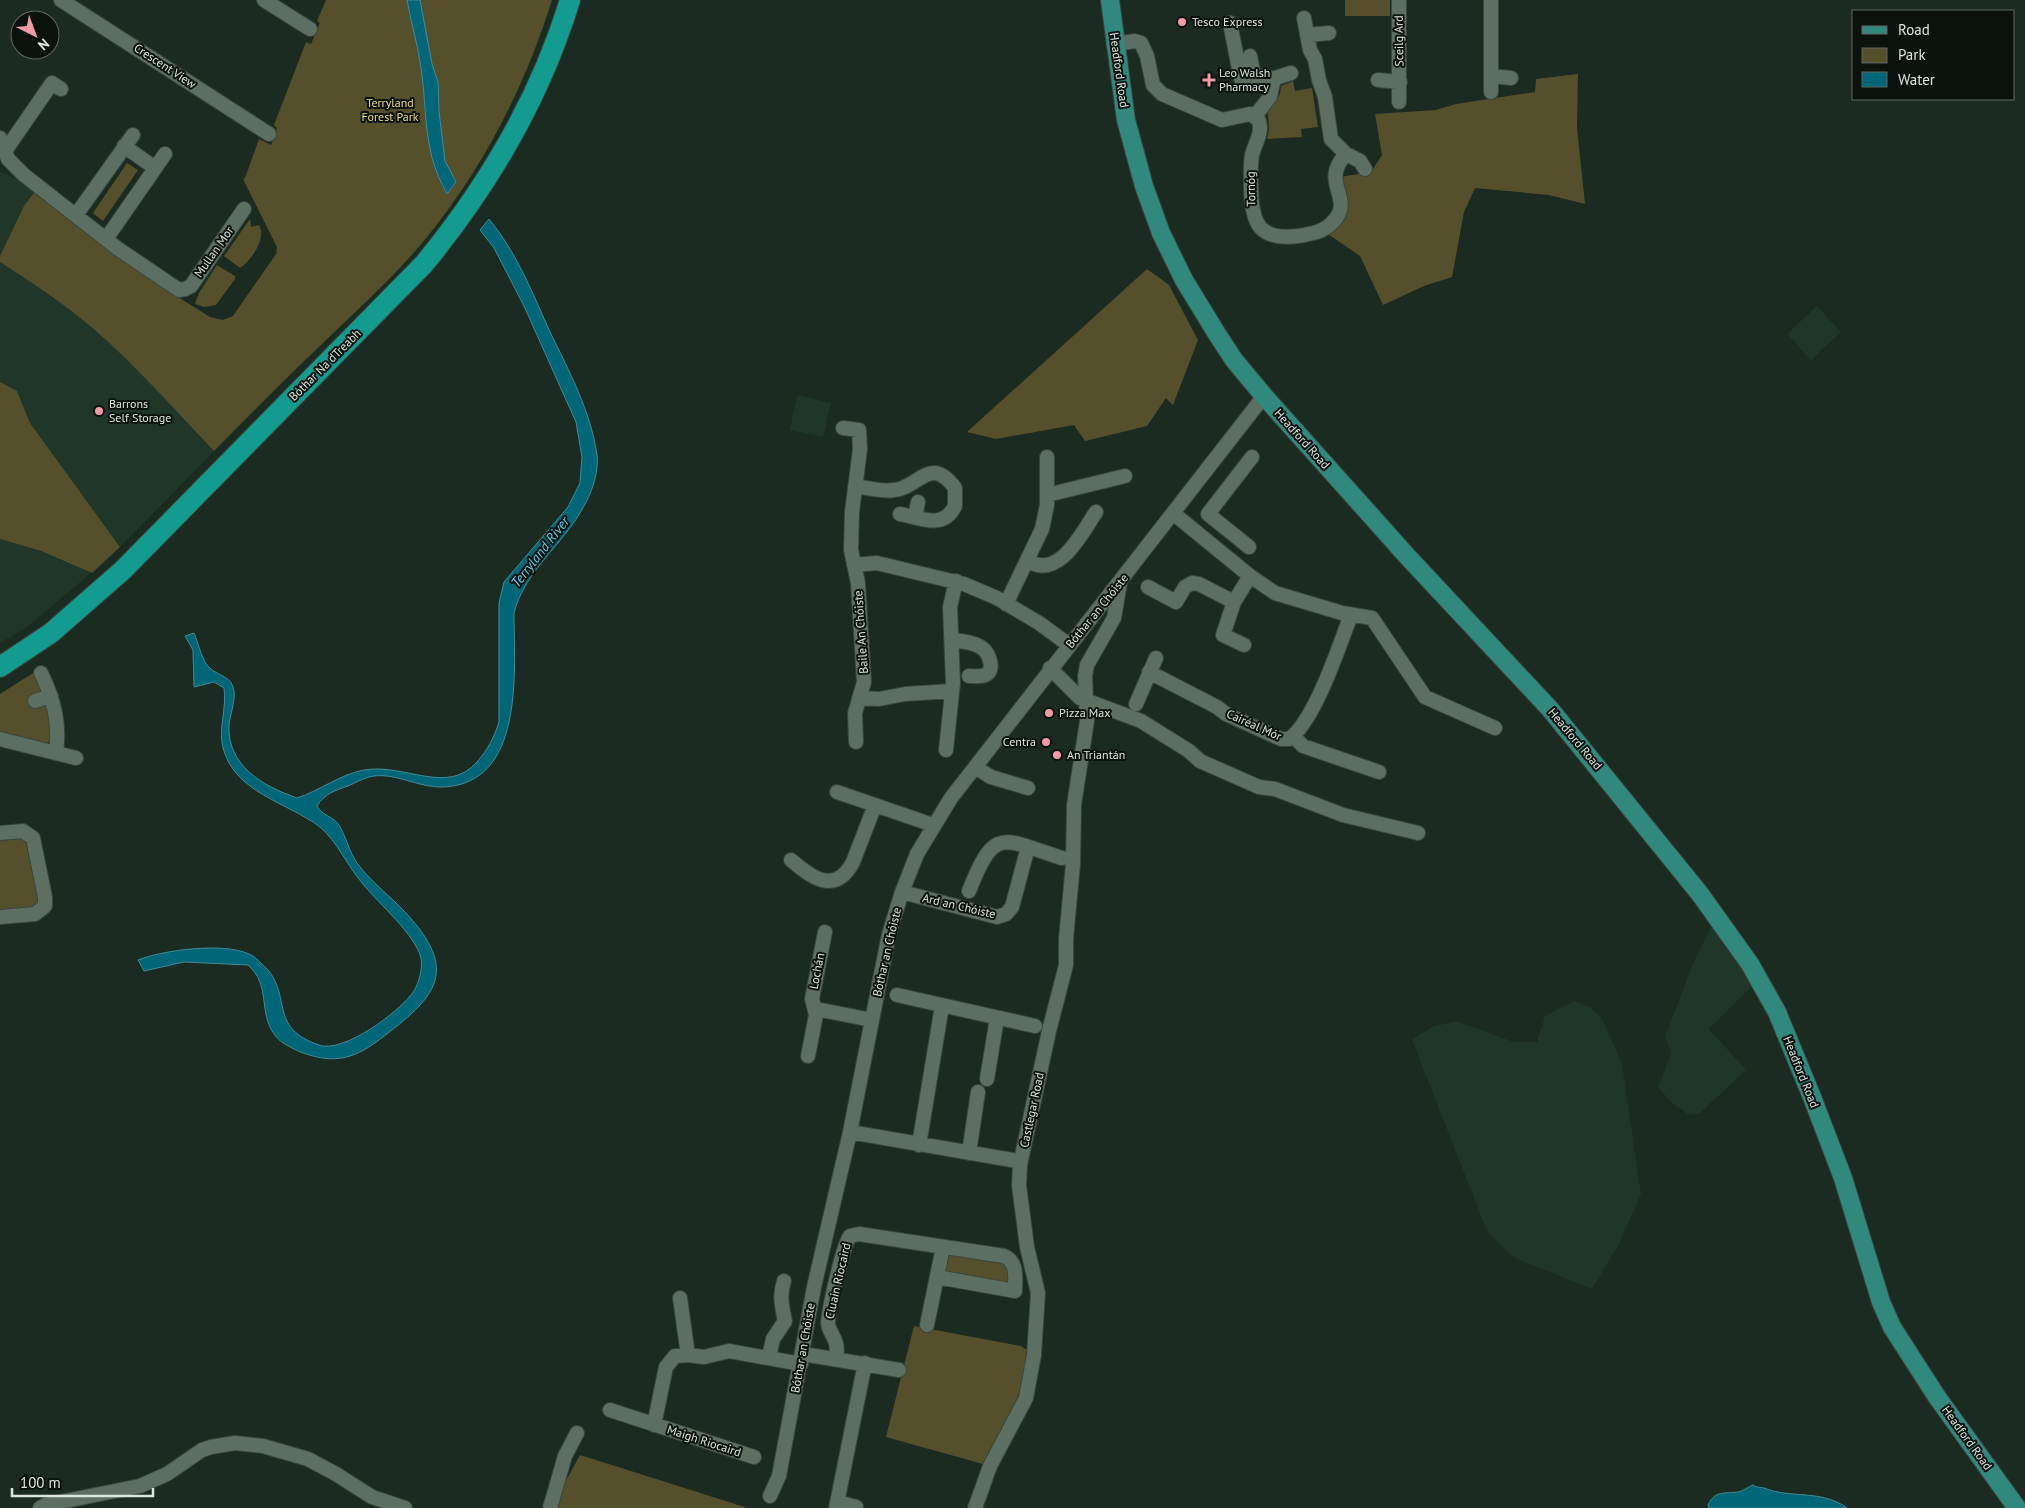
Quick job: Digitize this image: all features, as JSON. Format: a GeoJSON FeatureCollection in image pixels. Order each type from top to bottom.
{"type":"FeatureCollection","features":[{"type":"Feature","properties":{"kind":"highway","name":"Bóthar Na dTreabh"},"geometry":{"type":"LineString","coordinates":[[0,667],[51,633],[123,570],[424,264],[460,218],[510,143],[540,82],[570,0]]}},
{"type":"Feature","properties":{"kind":"main road","name":"Headford Road"},"geometry":{"type":"LineString","coordinates":[[1110,0],[1126,120],[1144,186],[1161,234],[1184,280],[1234,360],[1430,581],[1550,708],[1700,894],[1750,964],[1777,1012],[1812,1097],[1843,1178],[1881,1302],[1892,1327],[1937,1396],[2017,1508]]}},
{"type":"Feature","properties":{"kind":"street","name":"Crescent View"},"geometry":{"type":"LineString","coordinates":[[61,0],[269,134]]}},
{"type":"Feature","properties":{"kind":"street"},"geometry":{"type":"LineString","coordinates":[[264,0],[310,29]]}},
{"type":"Feature","properties":{"kind":"street","name":"Sceilg Ard"},"geometry":{"type":"LineString","coordinates":[[1399,0],[1399,102]]}},
{"type":"Feature","properties":{"kind":"street"},"geometry":{"type":"LineString","coordinates":[[1491,0],[1491,92]]}},
{"type":"Feature","properties":{"kind":"street"},"geometry":{"type":"LineString","coordinates":[[1304,18],[1310,50],[1315,59],[1325,97],[1332,139],[1346,154],[1360,161],[1365,170]]}},
{"type":"Feature","properties":{"kind":"street"},"geometry":{"type":"LineString","coordinates":[[1230,22],[1241,79],[1254,76],[1264,76],[1272,79]]}},
{"type":"Feature","properties":{"kind":"street"},"geometry":{"type":"LineString","coordinates":[[1307,35],[1329,33]]}},
{"type":"Feature","properties":{"kind":"street"},"geometry":{"type":"LineString","coordinates":[[1115,44],[1141,42],[1147,56],[1153,85],[1162,94],[1222,120],[1250,114],[1255,116],[1272,94],[1274,86],[1272,79]]}},
{"type":"Feature","properties":{"kind":"street"},"geometry":{"type":"LineString","coordinates":[[1250,56],[1254,76]]}},
{"type":"Feature","properties":{"kind":"street"},"geometry":{"type":"LineString","coordinates":[[1272,79],[1279,75],[1291,74]]}},
{"type":"Feature","properties":{"kind":"street"},"geometry":{"type":"LineString","coordinates":[[1491,76],[1511,78]]}},
{"type":"Feature","properties":{"kind":"street","name":"Sceilg Ard"},"geometry":{"type":"LineString","coordinates":[[1378,80],[1400,82]]}},
{"type":"Feature","properties":{"kind":"street","name":"Mullan Mor"},"geometry":{"type":"LineString","coordinates":[[61,89],[52,83],[3,145],[12,164],[106,239],[175,288],[185,289],[191,286],[244,208]]}},
{"type":"Feature","properties":{"kind":"street","name":"Tornóg"},"geometry":{"type":"LineString","coordinates":[[1255,116],[1260,122],[1260,130],[1251,166],[1251,210],[1256,223],[1270,234],[1286,237],[1309,234],[1321,231],[1332,224],[1339,214],[1342,203],[1334,182],[1335,170],[1346,154]]}},
{"type":"Feature","properties":{"kind":"street"},"geometry":{"type":"LineString","coordinates":[[76,215],[128,140],[155,168]]}},
{"type":"Feature","properties":{"kind":"street"},"geometry":{"type":"LineString","coordinates":[[106,239],[165,154]]}},
{"type":"Feature","properties":{"kind":"street","name":"Bóthar an Chóiste"},"geometry":{"type":"LineString","coordinates":[[770,1496],[779,1476],[814,1287],[850,1132],[889,934],[902,892],[917,854],[933,825],[1050,668],[1120,583],[1264,396]]}},
{"type":"Feature","properties":{"kind":"street","name":"Baile An Chóiste"},"geometry":{"type":"LineString","coordinates":[[843,428],[859,430],[860,449],[850,538],[861,614],[864,682],[855,713],[856,742]]}},
{"type":"Feature","properties":{"kind":"street"},"geometry":{"type":"LineString","coordinates":[[1006,604],[1042,529],[1047,495],[1047,457]]}},
{"type":"Feature","properties":{"kind":"street"},"geometry":{"type":"LineString","coordinates":[[1249,547],[1208,514],[1252,457]]}},
{"type":"Feature","properties":{"kind":"street"},"geometry":{"type":"LineString","coordinates":[[855,486],[895,490],[923,475],[934,473],[942,474],[954,488],[957,498],[952,512],[939,521],[928,521],[900,514]]}},
{"type":"Feature","properties":{"kind":"street"},"geometry":{"type":"LineString","coordinates":[[1047,495],[1125,476]]}},
{"type":"Feature","properties":{"kind":"street"},"geometry":{"type":"LineString","coordinates":[[915,517],[918,502]]}},
{"type":"Feature","properties":{"kind":"street"},"geometry":{"type":"LineString","coordinates":[[1028,561],[1042,567],[1056,563],[1066,554],[1096,512]]}},
{"type":"Feature","properties":{"kind":"street"},"geometry":{"type":"LineString","coordinates":[[1173,514],[1250,576],[1280,596],[1351,615],[1372,618],[1373,623],[1425,697],[1495,728]]}},
{"type":"Feature","properties":{"kind":"street"},"geometry":{"type":"LineString","coordinates":[[1199,535],[1212,518]]}},
{"type":"Feature","properties":{"kind":"street"},"geometry":{"type":"LineString","coordinates":[[854,566],[877,563],[956,581],[978,589],[1039,623],[1069,645]]}},
{"type":"Feature","properties":{"kind":"street"},"geometry":{"type":"LineString","coordinates":[[1244,645],[1223,635],[1234,602],[1250,576]]}},
{"type":"Feature","properties":{"kind":"street"},"geometry":{"type":"LineString","coordinates":[[946,750],[952,691],[950,607],[956,581]]}},
{"type":"Feature","properties":{"kind":"street"},"geometry":{"type":"LineString","coordinates":[[1148,587],[1176,602],[1185,587],[1192,582],[1234,602]]}},
{"type":"Feature","properties":{"kind":"street","name":"Castlegar Road"},"geometry":{"type":"LineString","coordinates":[[975,1508],[990,1466],[1026,1398],[1034,1355],[1038,1293],[1026,1247],[1019,1185],[1020,1165],[1049,1031],[1066,965],[1066,938],[1074,864],[1074,805],[1087,720],[1084,676],[1087,665],[1114,618],[1120,583]]}},
{"type":"Feature","properties":{"kind":"street","name":"Cairéal Mór"},"geometry":{"type":"LineString","coordinates":[[1149,672],[1217,707],[1226,714],[1265,732],[1281,739],[1293,736],[1317,698],[1351,615]]}},
{"type":"Feature","properties":{"kind":"street"},"geometry":{"type":"LineString","coordinates":[[952,640],[977,645],[988,655],[991,666],[989,672],[985,675],[969,676]]}},
{"type":"Feature","properties":{"kind":"street"},"geometry":{"type":"LineString","coordinates":[[1136,704],[1156,658]]}},
{"type":"Feature","properties":{"kind":"street"},"geometry":{"type":"LineString","coordinates":[[1050,668],[1086,702],[1141,721],[1189,751],[1200,761],[1259,787],[1274,790],[1343,815],[1418,833]]}},
{"type":"Feature","properties":{"kind":"street"},"geometry":{"type":"LineString","coordinates":[[41,674],[51,696],[58,726],[56,753]]}},
{"type":"Feature","properties":{"kind":"street"},"geometry":{"type":"LineString","coordinates":[[859,698],[879,698],[952,691]]}},
{"type":"Feature","properties":{"kind":"street"},"geometry":{"type":"LineString","coordinates":[[35,700],[51,696]]}},
{"type":"Feature","properties":{"kind":"street"},"geometry":{"type":"LineString","coordinates":[[1293,736],[1303,746],[1380,772]]}},
{"type":"Feature","properties":{"kind":"street"},"geometry":{"type":"LineString","coordinates":[[0,738],[76,758]]}},
{"type":"Feature","properties":{"kind":"street"},"geometry":{"type":"LineString","coordinates":[[975,767],[991,777],[1028,788]]}},
{"type":"Feature","properties":{"kind":"street"},"geometry":{"type":"LineString","coordinates":[[837,792],[933,825]]}},
{"type":"Feature","properties":{"kind":"street"},"geometry":{"type":"LineString","coordinates":[[790,860],[817,880],[826,881],[842,876],[848,871],[853,862],[875,805]]}},
{"type":"Feature","properties":{"kind":"street"},"geometry":{"type":"LineString","coordinates":[[0,833],[23,831],[33,838],[45,897],[44,906],[38,912],[0,917]]}},
{"type":"Feature","properties":{"kind":"street","name":"Ard an Chóiste"},"geometry":{"type":"LineString","coordinates":[[969,891],[990,847],[1009,841],[1062,858]]}},
{"type":"Feature","properties":{"kind":"street","name":"Ard an Chóiste"},"geometry":{"type":"LineString","coordinates":[[902,892],[997,918],[1006,914],[1012,907],[1028,847]]}},
{"type":"Feature","properties":{"kind":"street","name":"Lochán"},"geometry":{"type":"LineString","coordinates":[[808,1056],[816,1009],[812,999],[825,932]]}},
{"type":"Feature","properties":{"kind":"street"},"geometry":{"type":"LineString","coordinates":[[897,995],[1036,1026]]}},
{"type":"Feature","properties":{"kind":"street"},"geometry":{"type":"LineString","coordinates":[[919,1145],[942,1006]]}},
{"type":"Feature","properties":{"kind":"street"},"geometry":{"type":"LineString","coordinates":[[816,1009],[872,1020]]}},
{"type":"Feature","properties":{"kind":"street"},"geometry":{"type":"LineString","coordinates":[[986,1079],[997,1018]]}},
{"type":"Feature","properties":{"kind":"street"},"geometry":{"type":"LineString","coordinates":[[968,1153],[978,1092]]}},
{"type":"Feature","properties":{"kind":"street"},"geometry":{"type":"LineString","coordinates":[[850,1132],[1012,1160]]}},
{"type":"Feature","properties":{"kind":"street","name":"Cluain Riocaird"},"geometry":{"type":"LineString","coordinates":[[836,1358],[838,1342],[828,1324],[844,1248],[850,1236],[859,1234],[1009,1258],[1015,1271],[1015,1291],[937,1277]]}},
{"type":"Feature","properties":{"kind":"street"},"geometry":{"type":"LineString","coordinates":[[927,1325],[943,1247]]}},
{"type":"Feature","properties":{"kind":"street"},"geometry":{"type":"LineString","coordinates":[[769,1357],[773,1339],[785,1321],[781,1297],[784,1281]]}},
{"type":"Feature","properties":{"kind":"street"},"geometry":{"type":"LineString","coordinates":[[680,1298],[688,1354]]}},
{"type":"Feature","properties":{"kind":"street","name":"Maigh Riocaird"},"geometry":{"type":"LineString","coordinates":[[654,1425],[666,1366],[674,1356],[688,1354],[704,1357],[729,1351],[769,1357],[802,1359]]}},
{"type":"Feature","properties":{"kind":"street"},"geometry":{"type":"LineString","coordinates":[[802,1359],[836,1358],[899,1370]]}},
{"type":"Feature","properties":{"kind":"street"},"geometry":{"type":"LineString","coordinates":[[856,1507],[837,1505],[865,1363]]}},
{"type":"Feature","properties":{"kind":"street","name":"Maigh Riocaird"},"geometry":{"type":"LineString","coordinates":[[610,1410],[754,1457]]}},
{"type":"Feature","properties":{"kind":"street"},"geometry":{"type":"LineString","coordinates":[[550,1508],[565,1456],[577,1433]]}},
{"type":"Feature","properties":{"kind":"street"},"geometry":{"type":"LineString","coordinates":[[40,1508],[148,1483],[167,1474],[202,1450],[235,1443],[263,1446],[308,1459],[372,1497],[405,1508]]}},
{"type":"Feature","properties":{"kind":"shaded area"},"geometry":{"type":"Polygon","coordinates":[[[0,171],[37,189],[126,262],[285,379],[120,547],[30,423],[17,391],[0,382],[0,171]]]}},
{"type":"Feature","properties":{"kind":"shaded area"},"geometry":{"type":"Polygon","coordinates":[[[1817,306],[1841,332],[1811,360],[1787,334],[1817,306]]]}},
{"type":"Feature","properties":{"kind":"shaded area"},"geometry":{"type":"Polygon","coordinates":[[[797,395],[831,403],[823,437],[790,430],[797,395]]]}},
{"type":"Feature","properties":{"kind":"shaded area"},"geometry":{"type":"Polygon","coordinates":[[[0,539],[40,551],[91,573],[26,628],[0,643],[0,539]]]}},
{"type":"Feature","properties":{"kind":"shaded area"},"geometry":{"type":"Polygon","coordinates":[[[1714,921],[1755,983],[1709,1029],[1746,1070],[1699,1114],[1689,1115],[1670,1101],[1658,1087],[1671,1053],[1665,1037],[1694,961],[1714,921]]]}},
{"type":"Feature","properties":{"kind":"shaded area"},"geometry":{"type":"Polygon","coordinates":[[[1574,1001],[1590,1007],[1602,1018],[1622,1064],[1641,1194],[1619,1244],[1592,1289],[1520,1260],[1508,1253],[1487,1231],[1412,1040],[1432,1027],[1456,1021],[1514,1042],[1537,1042],[1545,1016],[1574,1001]]]}},
{"type":"Feature","properties":{"kind":"green space","name":"Terryland Forest Park"},"geometry":{"type":"Polygon","coordinates":[[[326,0],[552,0],[529,65],[500,127],[483,157],[444,215],[411,256],[386,282],[214,451],[112,345],[61,303],[0,262],[0,256],[24,206],[37,189],[126,262],[170,292],[210,317],[223,320],[233,316],[276,254],[277,247],[243,179],[259,139],[271,145],[277,128],[274,125],[306,42],[311,44],[320,23],[317,21],[326,0]]]}},
{"type":"Feature","properties":{"kind":"green space"},"geometry":{"type":"Polygon","coordinates":[[[1345,0],[1390,0],[1390,16],[1345,16],[1345,0]]]}},
{"type":"Feature","properties":{"kind":"green space"},"geometry":{"type":"Polygon","coordinates":[[[1578,74],[1577,128],[1585,204],[1549,195],[1475,188],[1464,212],[1452,277],[1424,286],[1383,305],[1360,256],[1328,234],[1345,214],[1346,203],[1340,177],[1371,172],[1382,155],[1375,114],[1436,110],[1456,104],[1535,92],[1536,79],[1578,74]]]}},
{"type":"Feature","properties":{"kind":"green space"},"geometry":{"type":"Polygon","coordinates":[[[1293,81],[1295,91],[1312,88],[1318,127],[1301,129],[1302,137],[1267,139],[1269,130],[1268,112],[1280,94],[1281,86],[1293,81]]]}},
{"type":"Feature","properties":{"kind":"green space"},"geometry":{"type":"Polygon","coordinates":[[[127,163],[138,170],[103,221],[93,213],[127,163]]]}},
{"type":"Feature","properties":{"kind":"green space"},"geometry":{"type":"Polygon","coordinates":[[[250,219],[251,227],[259,225],[261,236],[257,249],[240,268],[224,256],[250,219]]]}},
{"type":"Feature","properties":{"kind":"green space"},"geometry":{"type":"Polygon","coordinates":[[[217,265],[235,276],[235,279],[216,305],[204,307],[195,304],[199,293],[217,265]]]}},
{"type":"Feature","properties":{"kind":"green space"},"geometry":{"type":"Polygon","coordinates":[[[1147,269],[1169,285],[1198,340],[1173,405],[1166,398],[1147,426],[1085,441],[1074,425],[996,439],[967,432],[1147,269]]]}},
{"type":"Feature","properties":{"kind":"green space"},"geometry":{"type":"Polygon","coordinates":[[[0,382],[17,391],[30,423],[120,547],[92,573],[41,551],[0,539],[0,382]]]}},
{"type":"Feature","properties":{"kind":"green space"},"geometry":{"type":"Polygon","coordinates":[[[33,673],[41,682],[54,737],[46,744],[0,735],[0,694],[33,673]]]}},
{"type":"Feature","properties":{"kind":"green space"},"geometry":{"type":"Polygon","coordinates":[[[21,837],[30,843],[41,900],[36,908],[0,912],[0,840],[21,837]]]}},
{"type":"Feature","properties":{"kind":"green space"},"geometry":{"type":"Polygon","coordinates":[[[946,1254],[1008,1262],[1011,1274],[1007,1283],[945,1274],[946,1254]]]}},
{"type":"Feature","properties":{"kind":"green space"},"geometry":{"type":"Polygon","coordinates":[[[914,1326],[1021,1346],[1034,1355],[990,1466],[886,1437],[914,1326]]]}},
{"type":"Feature","properties":{"kind":"green space"},"geometry":{"type":"Polygon","coordinates":[[[580,1455],[748,1508],[551,1508],[580,1455]]]}},
{"type":"Feature","properties":{"kind":"water"},"geometry":{"type":"Polygon","coordinates":[[[407,0],[420,0],[432,64],[438,82],[439,111],[445,161],[456,182],[447,194],[433,162],[427,132],[420,59],[407,0]]]}},
{"type":"Feature","properties":{"kind":"water","name":"Terryland River"},"geometry":{"type":"Polygon","coordinates":[[[489,219],[508,245],[523,273],[585,407],[597,455],[596,475],[590,495],[576,520],[536,570],[519,598],[514,613],[515,664],[509,721],[501,747],[488,768],[468,782],[440,787],[422,785],[387,776],[369,777],[331,793],[323,798],[317,806],[321,812],[339,825],[354,858],[362,870],[405,912],[422,933],[433,951],[436,968],[434,982],[427,996],[399,1025],[369,1047],[350,1056],[331,1059],[321,1058],[298,1051],[276,1037],[266,1016],[260,981],[248,965],[184,962],[144,971],[138,960],[163,953],[209,948],[238,950],[249,954],[269,971],[279,993],[287,1022],[304,1038],[319,1045],[329,1046],[356,1037],[385,1019],[414,991],[421,971],[421,958],[412,939],[370,892],[326,833],[307,818],[250,786],[229,763],[222,741],[224,688],[214,682],[194,687],[193,650],[185,636],[194,633],[207,665],[229,680],[233,687],[233,706],[229,725],[230,739],[234,752],[250,772],[260,780],[284,793],[297,798],[347,775],[364,770],[379,769],[439,778],[452,777],[465,772],[484,753],[493,738],[499,722],[499,603],[504,582],[568,507],[580,483],[582,457],[576,422],[524,306],[494,248],[480,230],[489,219]]]}},
{"type":"Feature","properties":{"kind":"water"},"geometry":{"type":"Polygon","coordinates":[[[1753,1485],[1785,1493],[1827,1498],[1847,1508],[1709,1508],[1708,1505],[1711,1500],[1717,1495],[1740,1491],[1753,1485]]]}},
{"type":"Feature","properties":{"kind":"place","name":"Tesco Express"},"geometry":{"type":"Point","coordinates":[1182,22]}},
{"type":"Feature","properties":{"kind":"place","name":"Leo Walsh Pharmacy"},"geometry":{"type":"Point","coordinates":[1209,80]}},
{"type":"Feature","properties":{"kind":"place","name":"Barrons Self Storage"},"geometry":{"type":"Point","coordinates":[99,411]}},
{"type":"Feature","properties":{"kind":"place","name":"Pizza Max"},"geometry":{"type":"Point","coordinates":[1049,713]}},
{"type":"Feature","properties":{"kind":"place","name":"Centra"},"geometry":{"type":"Point","coordinates":[1046,742]}},
{"type":"Feature","properties":{"kind":"place","name":"An Triantán"},"geometry":{"type":"Point","coordinates":[1057,755]}}]}
